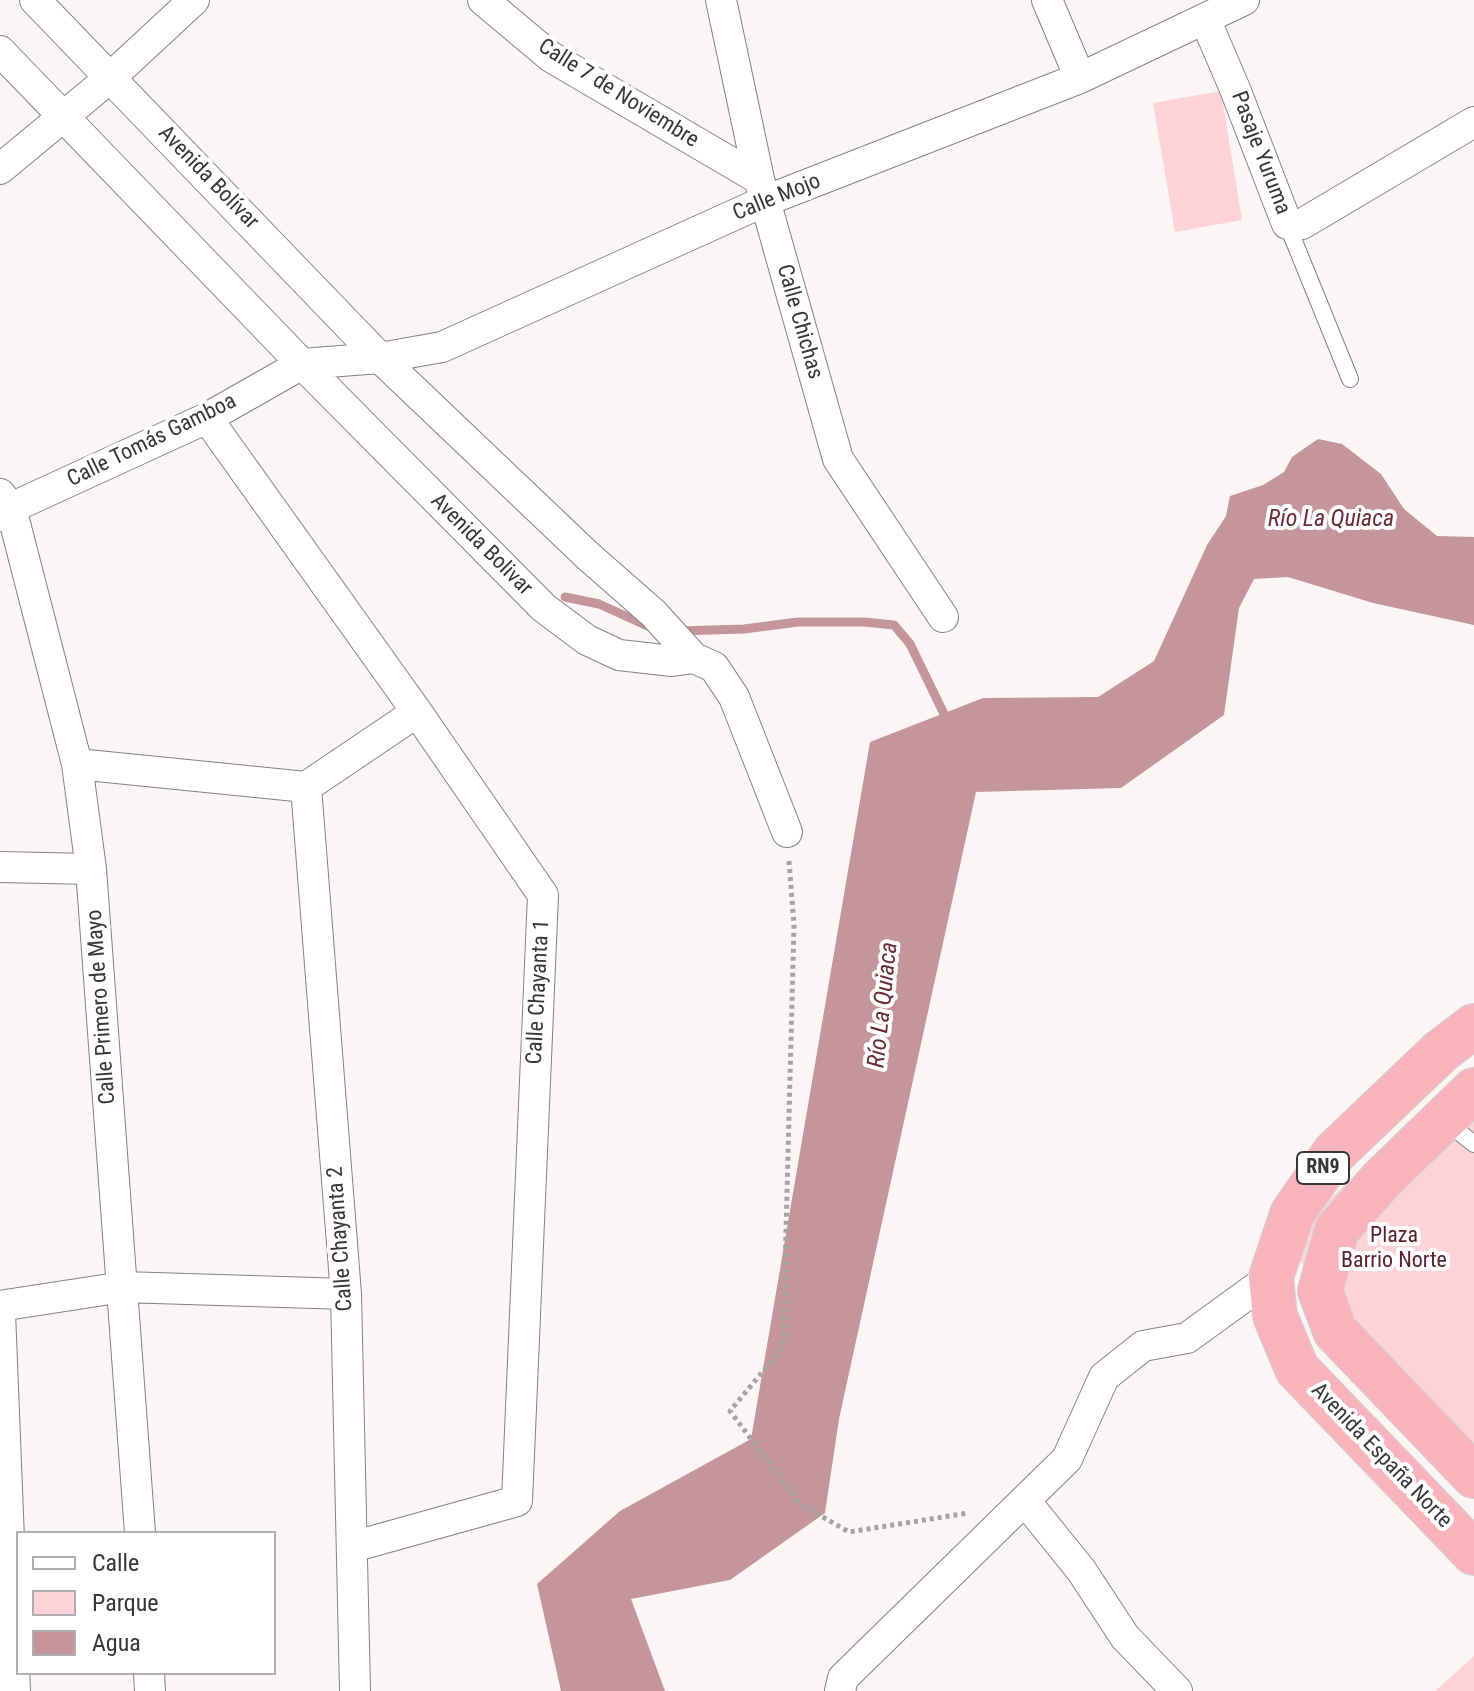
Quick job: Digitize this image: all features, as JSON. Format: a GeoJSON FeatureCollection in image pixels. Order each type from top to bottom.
{"type":"FeatureCollection","features":[{"type":"Feature","properties":{"kind":"highway","name":"RN9"},"geometry":{"type":"LineString","coordinates":[[1271,1277],[1292,1214],[1334,1153],[1441,1051],[1474,1026]]}},
{"type":"Feature","properties":{"kind":"highway","name":"RN9"},"geometry":{"type":"LineString","coordinates":[[1474,1090],[1458,1132],[1382,1179],[1337,1230],[1320,1291],[1335,1331],[1474,1476]]}},
{"type":"Feature","properties":{"kind":"highway","name":"Avenida España Norte"},"geometry":{"type":"LineString","coordinates":[[1271,1277],[1275,1316],[1297,1369],[1474,1553]]}},
{"type":"Feature","properties":{"kind":"street","name":"Avenida Bolívar"},"geometry":{"type":"LineString","coordinates":[[35,0],[380,358]]}},
{"type":"Feature","properties":{"kind":"street"},"geometry":{"type":"LineString","coordinates":[[0,169],[111,77],[194,0]]}},
{"type":"Feature","properties":{"kind":"street","name":"Calle 7 de Noviembre"},"geometry":{"type":"LineString","coordinates":[[483,0],[551,57],[762,190]]}},
{"type":"Feature","properties":{"kind":"street","name":"Calle Chichas"},"geometry":{"type":"LineString","coordinates":[[721,0],[762,190],[838,459],[943,617]]}},
{"type":"Feature","properties":{"kind":"street"},"geometry":{"type":"LineString","coordinates":[[1047,0],[1080,78]]}},
{"type":"Feature","properties":{"kind":"street","name":"Calle Mojo"},"geometry":{"type":"LineString","coordinates":[[302,364],[380,358],[442,347],[762,190],[1080,78],[1244,0]]}},
{"type":"Feature","properties":{"kind":"street","name":"Pasaje Yuruma"},"geometry":{"type":"LineString","coordinates":[[1205,19],[1287,224],[1302,224],[1474,122]]}},
{"type":"Feature","properties":{"kind":"street"},"geometry":{"type":"LineString","coordinates":[[0,51],[302,364]]}},
{"type":"Feature","properties":{"kind":"street"},"geometry":{"type":"LineString","coordinates":[[380,358],[588,556],[653,613],[694,658],[714,667],[734,697],[787,832]]}},
{"type":"Feature","properties":{"kind":"street","name":"Calle Tomás Gamboa"},"geometry":{"type":"LineString","coordinates":[[4,506],[207,418],[302,364]]}},
{"type":"Feature","properties":{"kind":"street","name":"Avenida Bolivar"},"geometry":{"type":"LineString","coordinates":[[302,364],[544,608],[587,640],[619,655],[672,661],[694,658]]}},
{"type":"Feature","properties":{"kind":"street","name":"Calle Chayanta 1"},"geometry":{"type":"LineString","coordinates":[[207,418],[543,895],[517,1501],[352,1547]]}},
{"type":"Feature","properties":{"kind":"street","name":"Calle Primero de Mayo"},"geometry":{"type":"LineString","coordinates":[[4,506],[77,764],[91,869],[140,1531]]}},
{"type":"Feature","properties":{"kind":"street"},"geometry":{"type":"LineString","coordinates":[[77,764],[306,787],[417,712]]}},
{"type":"Feature","properties":{"kind":"street","name":"Calle Chayanta 2"},"geometry":{"type":"LineString","coordinates":[[306,787],[346,1294],[355,1691]]}},
{"type":"Feature","properties":{"kind":"street"},"geometry":{"type":"LineString","coordinates":[[0,867],[91,869]]}},
{"type":"Feature","properties":{"kind":"street"},"geometry":{"type":"LineString","coordinates":[[840,1691],[843,1678],[1067,1459],[1104,1377],[1143,1346],[1187,1338],[1271,1277]]}},
{"type":"Feature","properties":{"kind":"street"},"geometry":{"type":"LineString","coordinates":[[0,1306],[123,1287],[346,1294]]}},
{"type":"Feature","properties":{"kind":"street"},"geometry":{"type":"LineString","coordinates":[[0,1312],[15,1691]]}},
{"type":"Feature","properties":{"kind":"street"},"geometry":{"type":"LineString","coordinates":[[1026,1502],[1081,1570],[1125,1637],[1177,1691]]}},
{"type":"Feature","properties":{"kind":"lane"},"geometry":{"type":"LineString","coordinates":[[1287,224],[1350,379]]}},
{"type":"Feature","properties":{"kind":"path"},"geometry":{"type":"LineString","coordinates":[[787,832],[794,925],[783,1347],[730,1411],[800,1504],[849,1532],[970,1512]]}},
{"type":"Feature","properties":{"kind":"green space"},"geometry":{"type":"Polygon","coordinates":[[[1221,91],[1242,220],[1175,232],[1153,103],[1221,91]]]}},
{"type":"Feature","properties":{"kind":"green space","name":"Plaza Barrio Norte"},"geometry":{"type":"Polygon","coordinates":[[[1474,1066],[1474,1457],[1283,1242],[1474,1066]]]}},
{"type":"Feature","properties":{"kind":"green space"},"geometry":{"type":"Polygon","coordinates":[[[1474,1656],[1474,1691],[1435,1691],[1474,1656]]]}},
{"type":"Feature","properties":{"kind":"water","name":"Río La Quiaca"},"geometry":{"type":"Polygon","coordinates":[[[1318,439],[1342,444],[1381,474],[1404,509],[1437,536],[1474,537],[1474,625],[1373,603],[1288,577],[1254,579],[1239,608],[1224,715],[1121,788],[976,792],[839,1419],[825,1513],[730,1580],[631,1599],[665,1691],[561,1691],[537,1584],[620,1511],[751,1439],[870,742],[983,698],[1098,697],[1154,661],[1207,545],[1226,516],[1230,496],[1263,485],[1284,472],[1292,457],[1318,439]]]}},
{"type":"Feature","properties":{"kind":"waterway"},"geometry":{"type":"LineString","coordinates":[[565,597],[599,604],[652,628]]}},
{"type":"Feature","properties":{"kind":"waterway"},"geometry":{"type":"LineString","coordinates":[[678,631],[744,629],[798,622],[894,625],[910,644],[946,718]]}}]}
